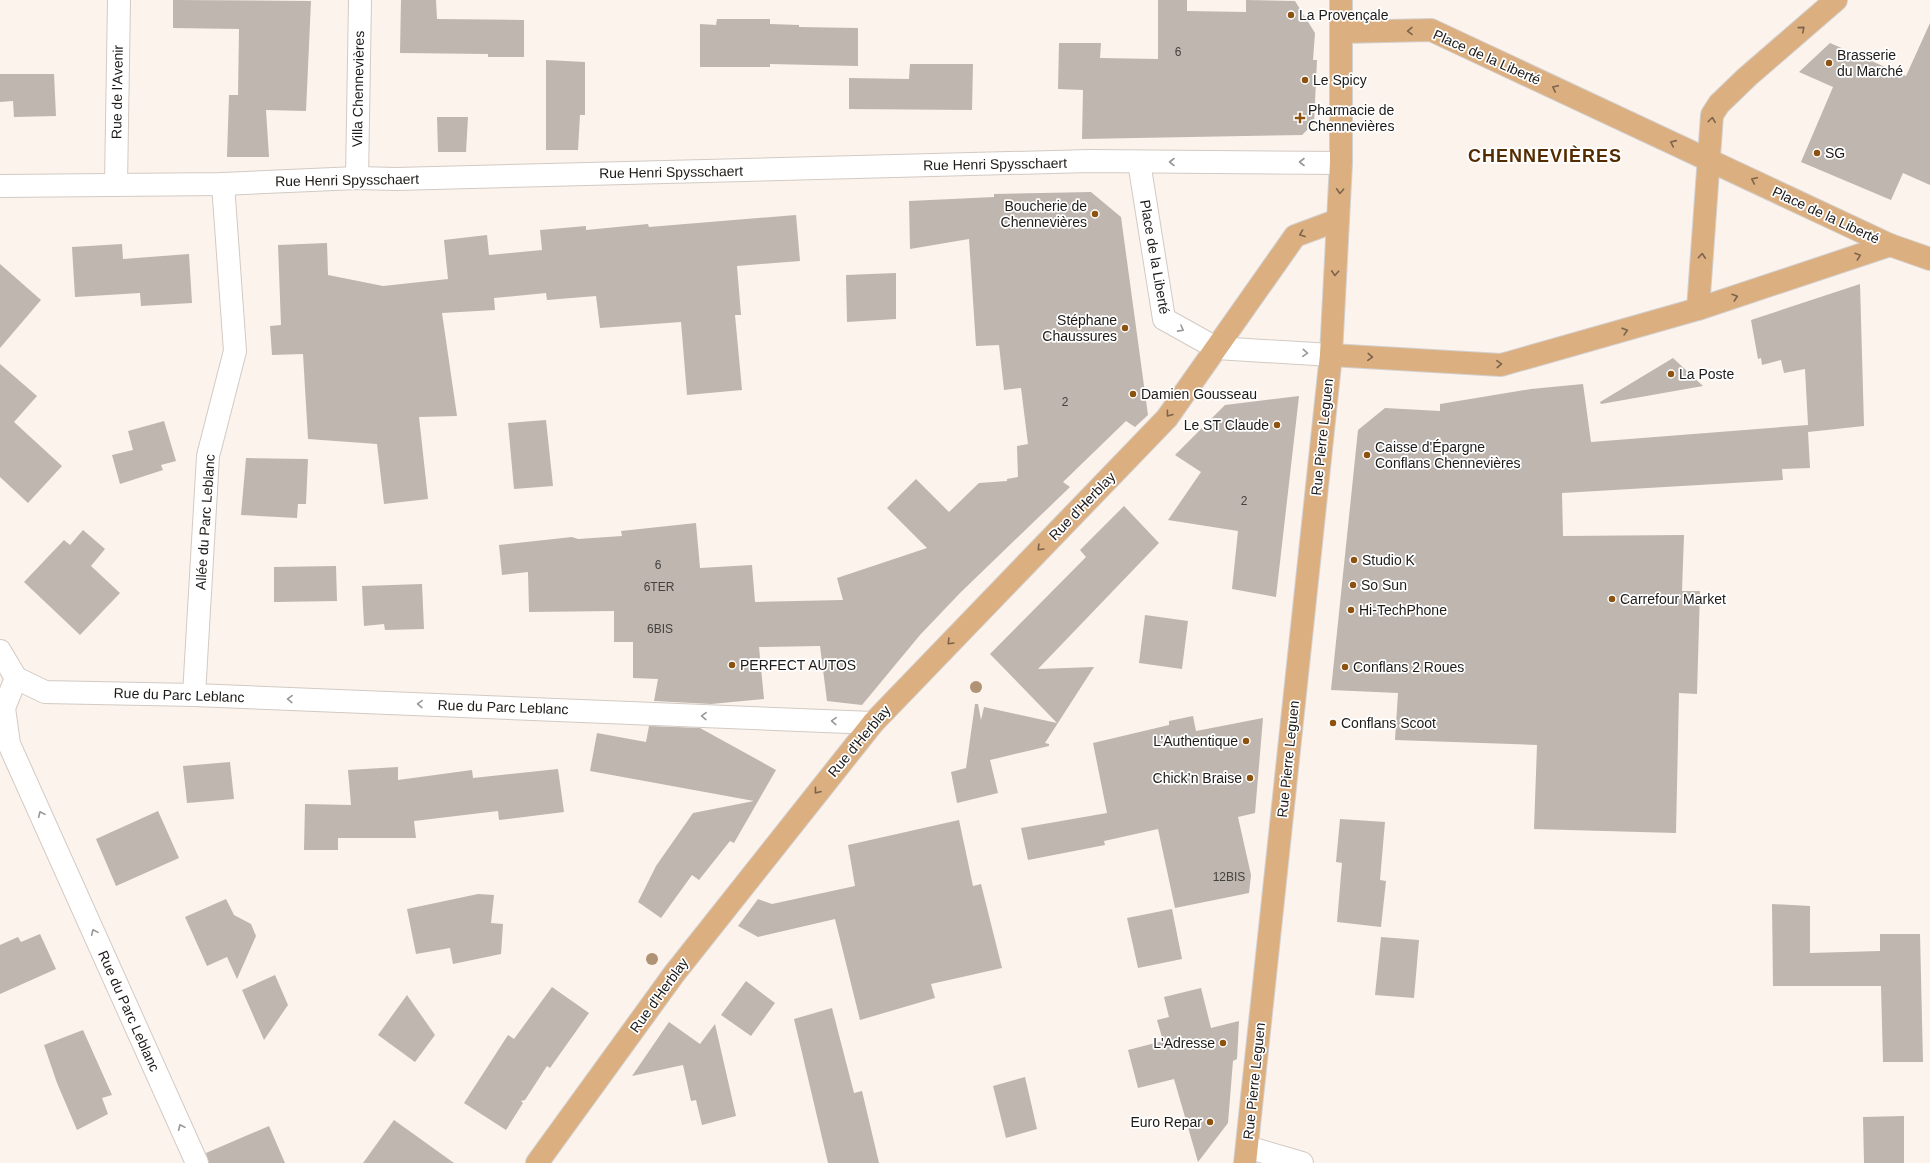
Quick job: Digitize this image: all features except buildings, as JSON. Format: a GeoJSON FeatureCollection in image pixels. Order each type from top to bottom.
{"type":"FeatureCollection","features":[{"type":"Feature","properties":{"kind":"main road"},"geometry":{"type":"LineString","coordinates":[[1331,355],[1341,163],[1341,0]]}},
{"type":"Feature","properties":{"kind":"main road"},"geometry":{"type":"LineString","coordinates":[[1698,309],[1712,114],[1719,104],[1747,77],[1836,0]]}},
{"type":"Feature","properties":{"kind":"main road","name":"Place de la Liberté"},"geometry":{"type":"LineString","coordinates":[[1342,32],[1431,30],[1890,245]]}},
{"type":"Feature","properties":{"kind":"main road"},"geometry":{"type":"LineString","coordinates":[[1216,348],[1295,236],[1338,220]]}},
{"type":"Feature","properties":{"kind":"main road"},"geometry":{"type":"LineString","coordinates":[[1890,245],[1930,259]]}},
{"type":"Feature","properties":{"kind":"main road","name":"Place de la Liberté"},"geometry":{"type":"LineString","coordinates":[[1331,355],[1502,365],[1698,309],[1890,245]]}},
{"type":"Feature","properties":{"kind":"main road","name":"Rue d'Herblay"},"geometry":{"type":"LineString","coordinates":[[537,1163],[674,974],[873,723],[1167,418],[1216,348]]}},
{"type":"Feature","properties":{"kind":"main road","name":"Rue Pierre Leguen"},"geometry":{"type":"LineString","coordinates":[[1246,1155],[1331,355]]}},
{"type":"Feature","properties":{"kind":"street","name":"Rue de l'Avenir"},"geometry":{"type":"LineString","coordinates":[[116,184],[119,0]]}},
{"type":"Feature","properties":{"kind":"street","name":"Villa Chennevières"},"geometry":{"type":"LineString","coordinates":[[357,178],[360,0]]}},
{"type":"Feature","properties":{"kind":"street","name":"Rue Henri Spysschaert"},"geometry":{"type":"LineString","coordinates":[[0,186],[223,184],[357,178],[396,179],[1090,161],[1341,163]]}},
{"type":"Feature","properties":{"kind":"street","name":"Place de la Liberté"},"geometry":{"type":"LineString","coordinates":[[1139,162],[1164,320],[1216,348],[1331,355]]}},
{"type":"Feature","properties":{"kind":"street","name":"Allée du Parc Leblanc"},"geometry":{"type":"LineString","coordinates":[[194,695],[208,456],[235,351],[223,184]]}},
{"type":"Feature","properties":{"kind":"street"},"geometry":{"type":"LineString","coordinates":[[0,651],[16,678]]}},
{"type":"Feature","properties":{"kind":"street","name":"Rue du Parc Leblanc"},"geometry":{"type":"LineString","coordinates":[[197,1163],[10,744],[4,708],[16,678],[45,692],[194,695],[873,723]]}},
{"type":"Feature","properties":{"kind":"street"},"geometry":{"type":"LineString","coordinates":[[1246,1155],[1302,1163]]}},
{"type":"Feature","properties":{"kind":"place","name":"La Provençale"},"geometry":{"type":"Point","coordinates":[1291,15]}},
{"type":"Feature","properties":{"kind":"place","name":"Brasserie du Marché"},"geometry":{"type":"Point","coordinates":[1829,63]}},
{"type":"Feature","properties":{"kind":"place","name":"Le Spicy"},"geometry":{"type":"Point","coordinates":[1305,80]}},
{"type":"Feature","properties":{"kind":"place","name":"Pharmacie de Chennevières"},"geometry":{"type":"Point","coordinates":[1300,118]}},
{"type":"Feature","properties":{"kind":"place","name":"SG"},"geometry":{"type":"Point","coordinates":[1817,153]}},
{"type":"Feature","properties":{"kind":"place","name":"Boucherie de Chennevières"},"geometry":{"type":"Point","coordinates":[1095,214]}},
{"type":"Feature","properties":{"kind":"place","name":"Stéphane Chaussures"},"geometry":{"type":"Point","coordinates":[1125,328]}},
{"type":"Feature","properties":{"kind":"place","name":"La Poste"},"geometry":{"type":"Point","coordinates":[1671,374]}},
{"type":"Feature","properties":{"kind":"place","name":"Damien Gousseau"},"geometry":{"type":"Point","coordinates":[1133,394]}},
{"type":"Feature","properties":{"kind":"place","name":"Le ST Claude"},"geometry":{"type":"Point","coordinates":[1277,425]}},
{"type":"Feature","properties":{"kind":"place","name":"Caisse d'Épargne Conflans Chennevières"},"geometry":{"type":"Point","coordinates":[1367,455]}},
{"type":"Feature","properties":{"kind":"place","name":"Studio K"},"geometry":{"type":"Point","coordinates":[1354,560]}},
{"type":"Feature","properties":{"kind":"place","name":"So Sun"},"geometry":{"type":"Point","coordinates":[1353,585]}},
{"type":"Feature","properties":{"kind":"place","name":"Carrefour Market"},"geometry":{"type":"Point","coordinates":[1612,599]}},
{"type":"Feature","properties":{"kind":"place","name":"Hi-TechPhone"},"geometry":{"type":"Point","coordinates":[1351,610]}},
{"type":"Feature","properties":{"kind":"place","name":"PERFECT AUTOS"},"geometry":{"type":"Point","coordinates":[732,665]}},
{"type":"Feature","properties":{"kind":"place","name":"Conflans 2 Roues"},"geometry":{"type":"Point","coordinates":[1345,667]}},
{"type":"Feature","properties":{"kind":"place","name":"Conflans Scoot"},"geometry":{"type":"Point","coordinates":[1333,723]}},
{"type":"Feature","properties":{"kind":"place","name":"L’Authentique"},"geometry":{"type":"Point","coordinates":[1246,741]}},
{"type":"Feature","properties":{"kind":"place","name":"Chick’n Braise"},"geometry":{"type":"Point","coordinates":[1250,778]}},
{"type":"Feature","properties":{"kind":"place","name":"L'Adresse"},"geometry":{"type":"Point","coordinates":[1223,1043]}},
{"type":"Feature","properties":{"kind":"place","name":"Euro Repar"},"geometry":{"type":"Point","coordinates":[1210,1122]}},
{"type":"Feature","properties":{"kind":"district","name":"CHENNEVIÈRES"},"geometry":{"type":"Point","coordinates":[1545,156]}}]}
